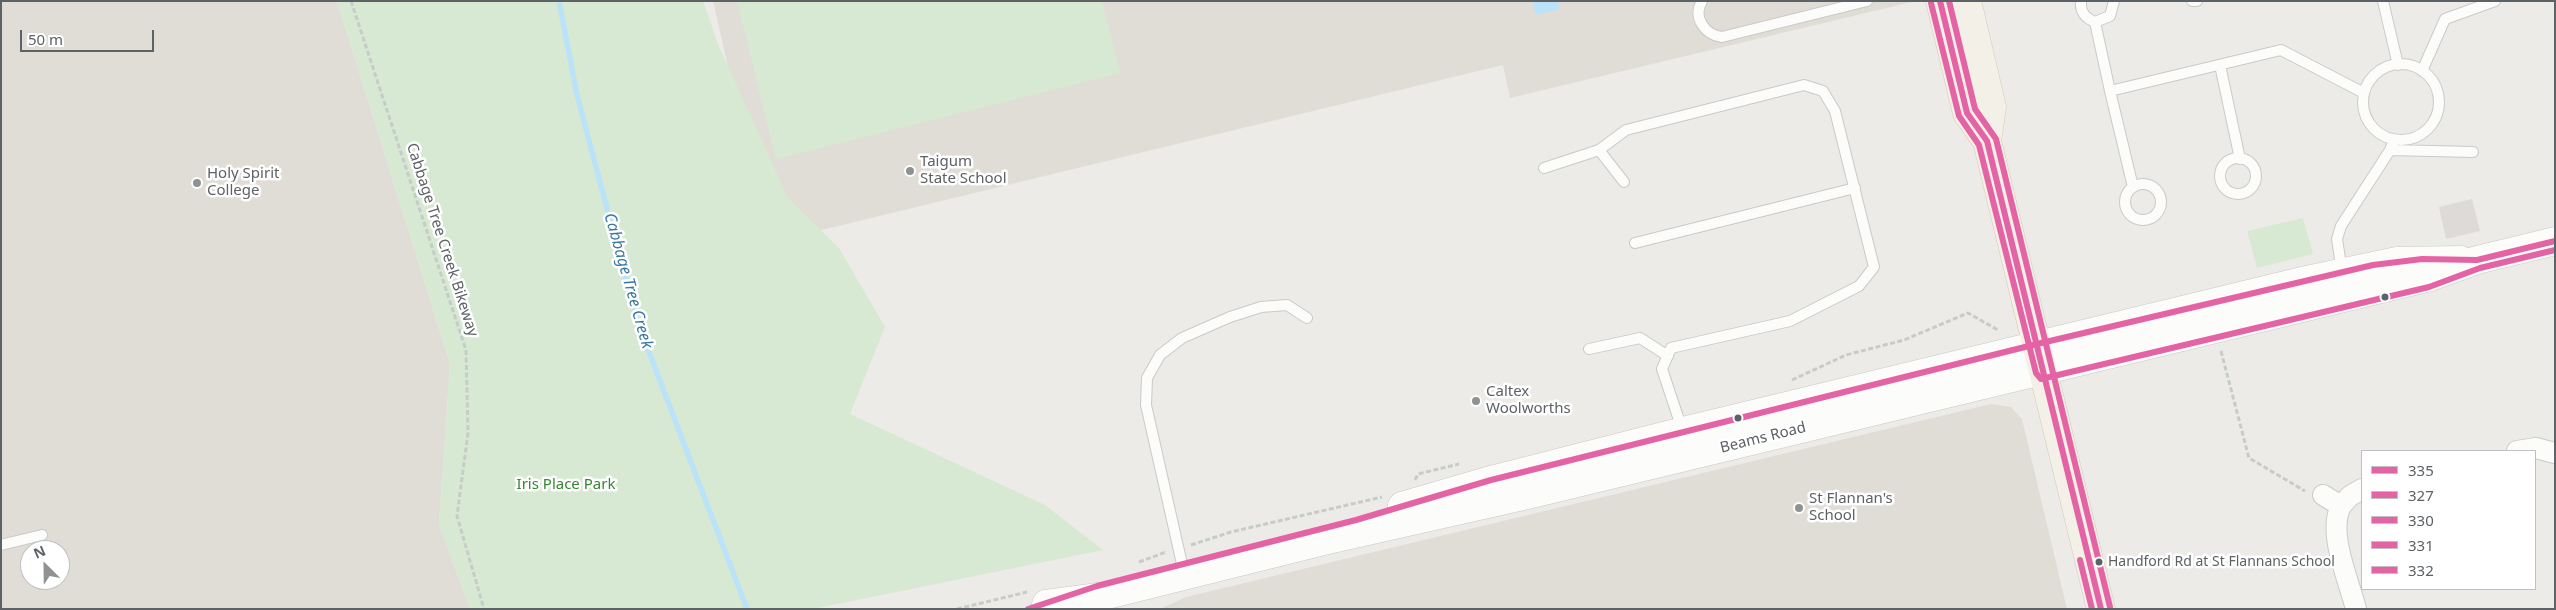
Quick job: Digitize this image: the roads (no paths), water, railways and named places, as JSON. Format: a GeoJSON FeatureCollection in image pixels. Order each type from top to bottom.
{"type":"FeatureCollection","features":[{"type":"Feature","properties":{"kind":"main road"},"geometry":{"type":"LineString","coordinates":[[1940,1],[1967,113],[1987,141],[2101,609]]}},
{"type":"Feature","properties":{"kind":"main road"},"geometry":{"type":"LineString","coordinates":[[1966,1],[1992,106],[1987,141]]}},
{"type":"Feature","properties":{"kind":"main road","name":"Beams Road"},"geometry":{"type":"LineString","coordinates":[[1036,606],[1099,598],[1328,540],[1688,443],[2037,344],[2345,284],[2427,278],[2477,260],[2555,241]]}},
{"type":"Feature","properties":{"kind":"main road","name":"Beams Road"},"geometry":{"type":"LineString","coordinates":[[1036,606],[1098,586],[1348,522],[1491,480],[1688,443],[2044,370],[2345,284]]}},
{"type":"Feature","properties":{"kind":"street"},"geometry":{"type":"LineString","coordinates":[[2523,450],[2536,448],[2555,452]]}},
{"type":"Feature","properties":{"kind":"street"},"geometry":{"type":"LineString","coordinates":[[2356,609],[2337,535],[2336,517],[2341,506],[2350,496],[2361,490]]}},
{"type":"Feature","properties":{"kind":"street"},"geometry":{"type":"LineString","coordinates":[[2323,494],[2341,506]]}},
{"type":"Feature","properties":{"kind":"lane"},"geometry":{"type":"LineString","coordinates":[[1702,1],[1699,8],[1702,25],[1713,36],[1722,37],[1867,1]]}},
{"type":"Feature","properties":{"kind":"lane"},"geometry":{"type":"LineString","coordinates":[[2081,1],[2082,12],[2085,17],[2095,22],[2110,16],[2114,1]]}},
{"type":"Feature","properties":{"kind":"lane"},"geometry":{"type":"LineString","coordinates":[[2192,1],[2197,1]]}},
{"type":"Feature","properties":{"kind":"lane"},"geometry":{"type":"LineString","coordinates":[[2383,1],[2398,65]]}},
{"type":"Feature","properties":{"kind":"lane"},"geometry":{"type":"LineString","coordinates":[[2422,71],[2444,19],[2495,1]]}},
{"type":"Feature","properties":{"kind":"lane"},"geometry":{"type":"LineString","coordinates":[[2095,22],[2133,187]]}},
{"type":"Feature","properties":{"kind":"lane"},"geometry":{"type":"LineString","coordinates":[[2110,91],[2281,50],[2364,93]]}},
{"type":"Feature","properties":{"kind":"lane"},"geometry":{"type":"LineString","coordinates":[[2220,65],[2240,159]]}},
{"type":"Feature","properties":{"kind":"lane"},"geometry":{"type":"LineString","coordinates":[[2398,65],[2411,66],[2422,71],[2436,87],[2439,100],[2437,115],[2431,126],[2421,135],[2410,139],[2394,140],[2373,128],[2366,117],[2363,104],[2364,93],[2373,77],[2384,69],[2398,65]]}},
{"type":"Feature","properties":{"kind":"lane"},"geometry":{"type":"LineString","coordinates":[[1544,168],[1599,150],[1626,130],[1804,85],[1823,91],[1836,111],[1874,267],[1860,286],[1790,321],[1671,348],[1662,369],[1688,443]]}},
{"type":"Feature","properties":{"kind":"lane"},"geometry":{"type":"LineString","coordinates":[[2345,284],[2337,239],[2341,226],[2390,150],[2394,140]]}},
{"type":"Feature","properties":{"kind":"lane"},"geometry":{"type":"LineString","coordinates":[[1599,150],[1624,182]]}},
{"type":"Feature","properties":{"kind":"lane"},"geometry":{"type":"LineString","coordinates":[[2390,150],[2473,152]]}},
{"type":"Feature","properties":{"kind":"lane"},"geometry":{"type":"LineString","coordinates":[[1635,244],[1854,188]]}},
{"type":"Feature","properties":{"kind":"lane"},"geometry":{"type":"LineString","coordinates":[[1182,564],[1146,405],[1147,378],[1160,355],[1182,338],[1230,317],[1261,307],[1287,305],[1307,318]]}},
{"type":"Feature","properties":{"kind":"lane"},"geometry":{"type":"LineString","coordinates":[[1589,348],[1640,338],[1668,356]]}},
{"type":"Feature","properties":{"kind":"lane"},"geometry":{"type":"LineString","coordinates":[[1,545],[42,535]]}},
{"type":"Feature","properties":{"kind":"water"},"geometry":{"type":"Polygon","coordinates":[[[1532,1],[1558,1],[1560,9],[1536,15],[1532,1]]]}},
{"type":"Feature","properties":{"kind":"waterway","name":"Cabbage Tree Creek"},"geometry":{"type":"LineString","coordinates":[[559,1],[577,95],[636,318],[747,609]]}},
{"type":"Feature","properties":{"kind":"place","name":"Taigum State School"},"geometry":{"type":"Point","coordinates":[910,171]}},
{"type":"Feature","properties":{"kind":"place","name":"Holy Spirit College"},"geometry":{"type":"Point","coordinates":[197,183]}},
{"type":"Feature","properties":{"kind":"place","name":"Caltex Woolworths"},"geometry":{"type":"Point","coordinates":[1476,401]}},
{"type":"Feature","properties":{"kind":"place","name":"St Flannan's School"},"geometry":{"type":"Point","coordinates":[1799,508]}},
{"type":"Feature","properties":{"kind":"place","name":"Handford Rd at St Flannans School"},"geometry":{"type":"Point","coordinates":[2099,562]}},
{"type":"Feature","properties":{"kind":"park label","name":"Iris Place Park"},"geometry":{"type":"Point","coordinates":[566,485]}}]}
